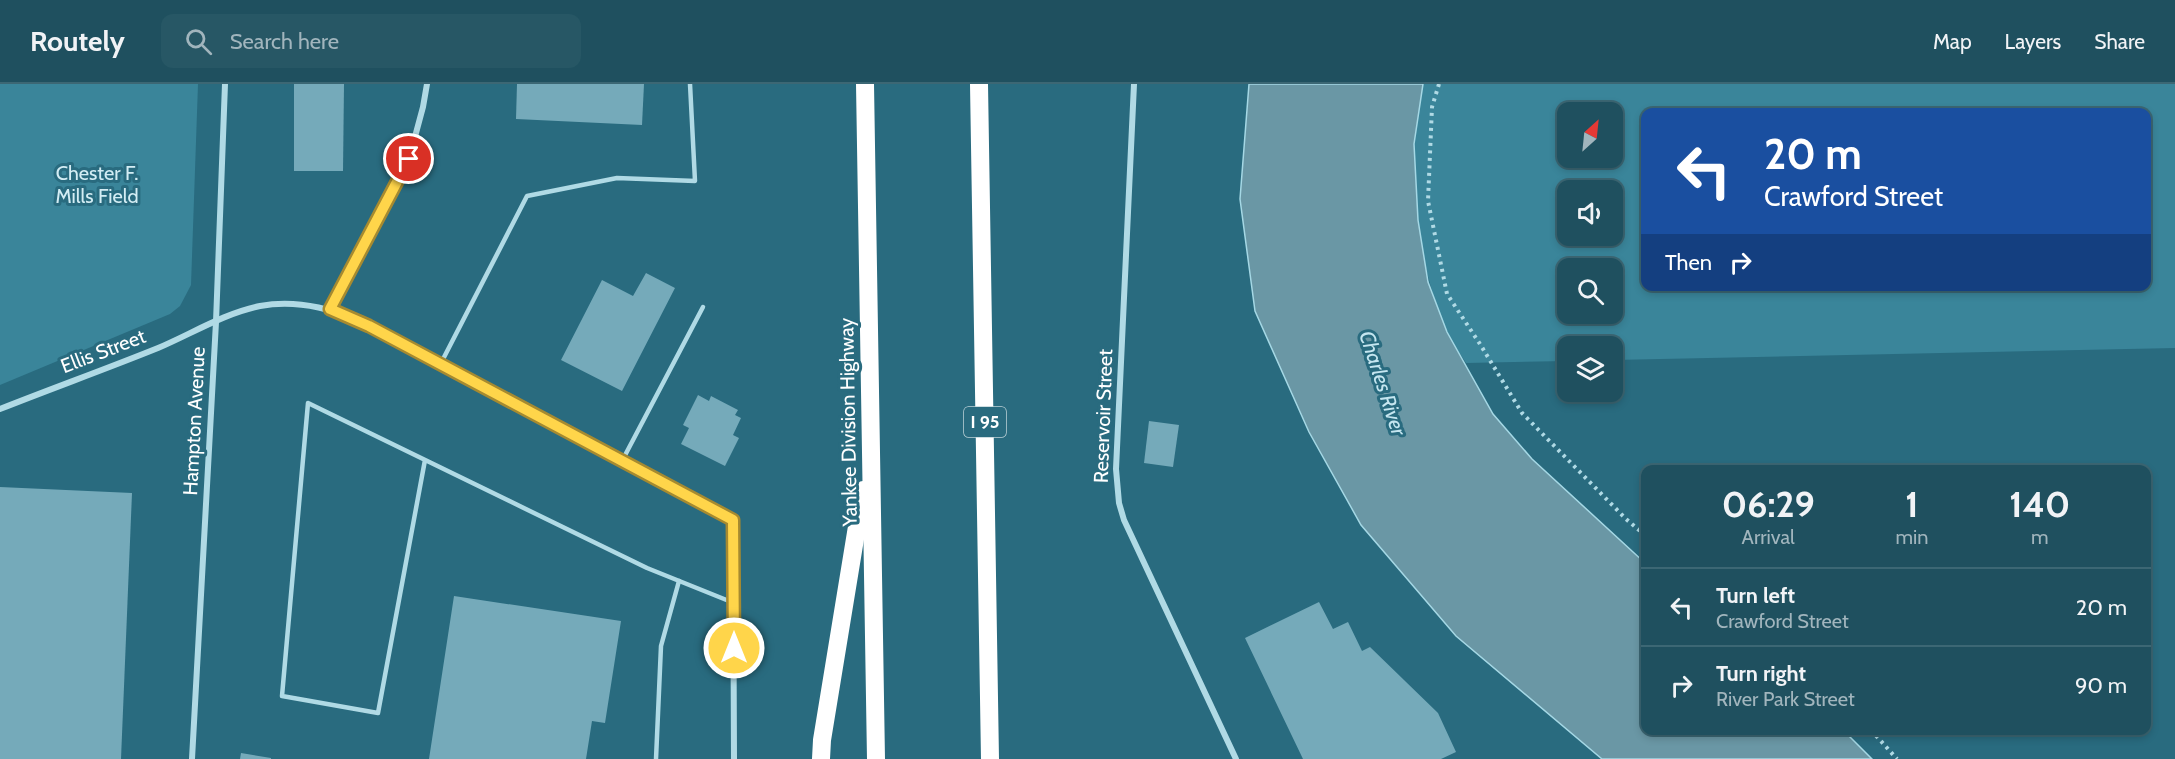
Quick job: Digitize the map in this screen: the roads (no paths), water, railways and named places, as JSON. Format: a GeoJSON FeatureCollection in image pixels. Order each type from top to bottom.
{"type":"FeatureCollection","features":[{"type":"Feature","properties":{"kind":"highway","name":"Yankee Division Highway"},"geometry":{"type":"LineString","coordinates":[[865,84],[876,759]]}},
{"type":"Feature","properties":{"kind":"highway","name":"I 95"},"geometry":{"type":"LineString","coordinates":[[980,84],[990,759]]}},
{"type":"Feature","properties":{"kind":"highway"},"geometry":{"type":"LineString","coordinates":[[821,759],[822,740],[871,444]]}},
{"type":"Feature","properties":{"kind":"street","name":"Hampton Avenue"},"geometry":{"type":"LineString","coordinates":[[192,759],[216,322],[225,84]]}},
{"type":"Feature","properties":{"kind":"street"},"geometry":{"type":"LineString","coordinates":[[330,309],[409,159],[427,84]]}},
{"type":"Feature","properties":{"kind":"street","name":"Reservoir Street"},"geometry":{"type":"LineString","coordinates":[[1134,84],[1116,470],[1119,503],[1124,520],[1236,759]]}},
{"type":"Feature","properties":{"kind":"street","name":"Ellis Street"},"geometry":{"type":"LineString","coordinates":[[0,409],[159,347],[242,311],[280,304],[330,309],[354,319],[733,520],[734,603]]}},
{"type":"Feature","properties":{"kind":"street"},"geometry":{"type":"LineString","coordinates":[[734,603],[734,759]]}},
{"type":"Feature","properties":{"kind":"lane"},"geometry":{"type":"LineString","coordinates":[[440,365],[527,196],[617,178],[695,181],[690,84]]}},
{"type":"Feature","properties":{"kind":"lane"},"geometry":{"type":"LineString","coordinates":[[622,461],[703,307]]}},
{"type":"Feature","properties":{"kind":"lane"},"geometry":{"type":"LineString","coordinates":[[425,460],[378,713],[282,696],[308,403],[679,581],[734,603]]}},
{"type":"Feature","properties":{"kind":"lane"},"geometry":{"type":"LineString","coordinates":[[656,759],[661,646],[679,581]]}},
{"type":"Feature","properties":{"kind":"water","name":"Charles River"},"geometry":{"type":"Polygon","coordinates":[[[1249,84],[1423,84],[1414,144],[1418,220],[1428,282],[1447,332],[1493,414],[1532,459],[1641,559],[1641,735],[1848,735],[1872,759],[1602,759],[1456,636],[1361,525],[1309,432],[1255,311],[1240,199],[1249,84]]]}},
{"type":"Feature","properties":{"kind":"park label","name":"Chester F. Mills Field"},"geometry":{"type":"Point","coordinates":[97,184]}}]}
